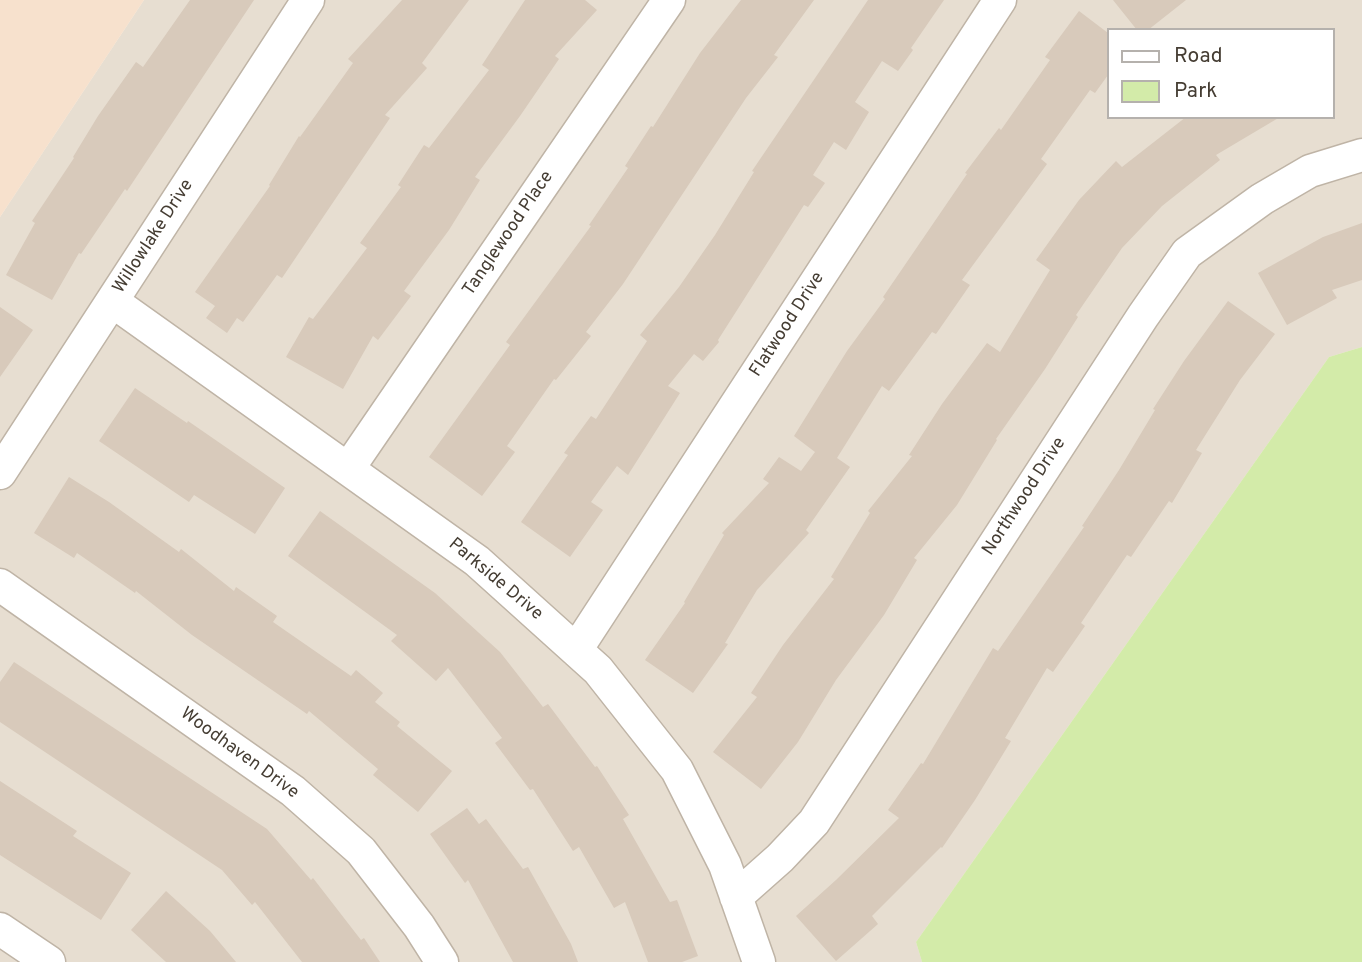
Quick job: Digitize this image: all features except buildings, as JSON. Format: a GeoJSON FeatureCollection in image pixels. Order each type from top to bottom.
{"type":"FeatureCollection","features":[{"type":"Feature","properties":{"kind":"street","name":"Willowlake Drive"},"geometry":{"type":"LineString","coordinates":[[0,473],[309,0]]}},
{"type":"Feature","properties":{"kind":"street","name":"Tanglewood Place"},"geometry":{"type":"LineString","coordinates":[[348,469],[669,0]]}},
{"type":"Feature","properties":{"kind":"street","name":"Flatwood Drive"},"geometry":{"type":"LineString","coordinates":[[576,650],[1000,0]]}},
{"type":"Feature","properties":{"kind":"street","name":"Northwood Drive"},"geometry":{"type":"LineString","coordinates":[[736,897],[780,858],[814,822],[1143,316],[1187,253],[1262,199],[1310,171],[1362,155]]}},
{"type":"Feature","properties":{"kind":"street","name":"Parkside Drive"},"geometry":{"type":"LineString","coordinates":[[112,301],[477,561],[598,670],[677,770],[725,865],[759,962]]}},
{"type":"Feature","properties":{"kind":"street","name":"Woodhaven Drive"},"geometry":{"type":"LineString","coordinates":[[0,585],[293,791],[361,851],[419,926],[442,962]]}},
{"type":"Feature","properties":{"kind":"street"},"geometry":{"type":"LineString","coordinates":[[0,929],[49,962]]}},
{"type":"Feature","properties":{"kind":"shaded area"},"geometry":{"type":"Polygon","coordinates":[[[0,0],[144,0],[0,217],[0,0]]]}},
{"type":"Feature","properties":{"kind":"shaded area"},"geometry":{"type":"Polygon","coordinates":[[[144,0],[1362,0],[1362,347],[1329,357],[916,942],[922,962],[0,962],[0,217],[144,0]]]}},
{"type":"Feature","properties":{"kind":"green space"},"geometry":{"type":"Polygon","coordinates":[[[1362,347],[1362,962],[922,962],[916,942],[1329,357],[1362,347]]]}}]}
